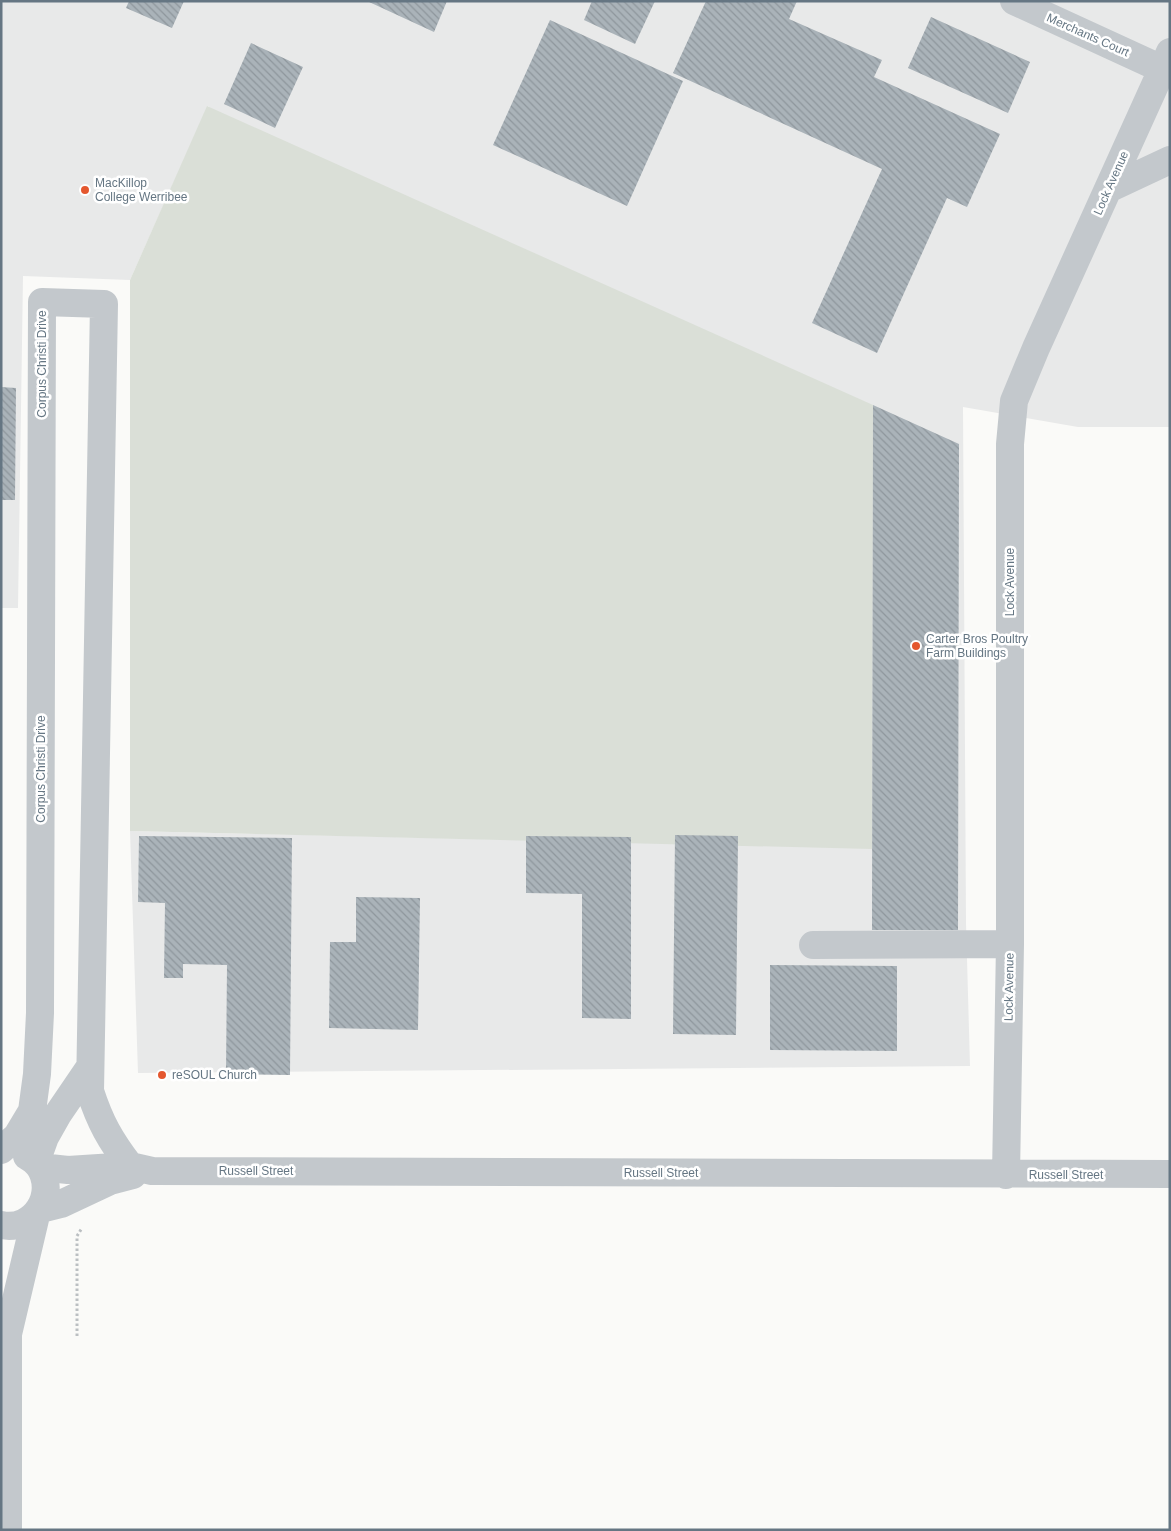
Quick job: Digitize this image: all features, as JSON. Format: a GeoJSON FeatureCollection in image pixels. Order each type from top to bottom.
{"type":"FeatureCollection","features":[{"type":"Feature","properties":{"kind":"street","name":"Merchants Court"},"geometry":{"type":"LineString","coordinates":[[1014,1],[1166,61]]}},
{"type":"Feature","properties":{"kind":"street","name":"Lock Avenue"},"geometry":{"type":"LineString","coordinates":[[1006,1175],[1010,944],[1010,444],[1014,401],[1036,348],[1166,61]]}},
{"type":"Feature","properties":{"kind":"street"},"geometry":{"type":"LineString","coordinates":[[1108,189],[1170,160]]}},
{"type":"Feature","properties":{"kind":"street","name":"Corpus Christi Drive"},"geometry":{"type":"LineString","coordinates":[[1,1151],[16,1136],[32,1111],[37,1074],[40,1022],[42,302],[104,304],[90,1090],[97,1112],[115,1147],[141,1168]]}},
{"type":"Feature","properties":{"kind":"street"},"geometry":{"type":"LineString","coordinates":[[813,944],[1010,944]]}},
{"type":"Feature","properties":{"kind":"street"},"geometry":{"type":"LineString","coordinates":[[8,1530],[5,1323],[14,1302],[38,1212],[45,1199],[45,1177],[38,1164],[45,1137],[58,1114],[90,1067]]}},
{"type":"Feature","properties":{"kind":"street","name":"Russell Street"},"geometry":{"type":"LineString","coordinates":[[1,1151],[12,1151],[25,1155],[38,1164],[68,1170],[141,1168],[1006,1175],[1170,1174]]}},
{"type":"Feature","properties":{"kind":"street","name":"Russell Street"},"geometry":{"type":"LineString","coordinates":[[1,1225],[16,1226],[26,1222],[38,1212],[61,1204],[141,1168]]}},
{"type":"Feature","properties":{"kind":"path"},"geometry":{"type":"LineString","coordinates":[[77,1336],[77,1236],[85,1225]]}},
{"type":"Feature","properties":{"kind":"shaded area"},"geometry":{"type":"Polygon","coordinates":[[[1,1],[1170,1],[1170,427],[1078,427],[963,407],[966,923],[970,1066],[138,1073],[130,831],[872,848],[208,106],[130,280],[23,276],[18,608],[1,608],[1,1]]]}},
{"type":"Feature","properties":{"kind":"shaded area"},"geometry":{"type":"Polygon","coordinates":[[[207,106],[873,405],[872,849],[130,831],[130,280],[207,106]]]}},
{"type":"Feature","properties":{"kind":"building"},"geometry":{"type":"Polygon","coordinates":[[[129,1],[184,1],[172,28],[126,8],[129,1]]]}},
{"type":"Feature","properties":{"kind":"building"},"geometry":{"type":"Polygon","coordinates":[[[367,1],[447,1],[434,32],[367,1]]]}},
{"type":"Feature","properties":{"kind":"building"},"geometry":{"type":"Polygon","coordinates":[[[592,1],[655,1],[635,44],[584,20],[592,1]]]}},
{"type":"Feature","properties":{"kind":"building"},"geometry":{"type":"Polygon","coordinates":[[[706,1],[797,1],[789,19],[882,60],[874,77],[1000,134],[967,207],[947,198],[877,353],[812,323],[882,169],[673,73],[706,1]]]}},
{"type":"Feature","properties":{"kind":"building"},"geometry":{"type":"Polygon","coordinates":[[[931,17],[1030,62],[1008,113],[908,68],[931,17]]]}},
{"type":"Feature","properties":{"kind":"building"},"geometry":{"type":"Polygon","coordinates":[[[550,20],[683,81],[627,206],[493,145],[550,20]]]}},
{"type":"Feature","properties":{"kind":"building"},"geometry":{"type":"Polygon","coordinates":[[[251,43],[303,67],[275,128],[224,104],[251,43]]]}},
{"type":"Feature","properties":{"kind":"building"},"geometry":{"type":"Polygon","coordinates":[[[1,387],[16,388],[15,500],[1,500],[1,387]]]}},
{"type":"Feature","properties":{"kind":"building","name":"Carter Bros Poultry Farm Buildings"},"geometry":{"type":"Polygon","coordinates":[[[873,405],[959,444],[958,930],[872,930],[873,405]]]}},
{"type":"Feature","properties":{"kind":"building"},"geometry":{"type":"Polygon","coordinates":[[[675,835],[738,836],[736,1035],[673,1034],[675,835]]]}},
{"type":"Feature","properties":{"kind":"building"},"geometry":{"type":"Polygon","coordinates":[[[139,836],[292,838],[290,1075],[226,1074],[227,965],[183,964],[183,978],[164,978],[165,903],[138,902],[139,836]]]}},
{"type":"Feature","properties":{"kind":"building"},"geometry":{"type":"Polygon","coordinates":[[[526,836],[631,837],[631,1019],[582,1018],[582,894],[526,893],[526,836]]]}},
{"type":"Feature","properties":{"kind":"building"},"geometry":{"type":"Polygon","coordinates":[[[356,897],[420,898],[418,1030],[329,1028],[330,942],[356,942],[356,897]]]}},
{"type":"Feature","properties":{"kind":"building"},"geometry":{"type":"Polygon","coordinates":[[[770,965],[897,966],[897,1051],[770,1050],[770,965]]]}},
{"type":"Feature","properties":{"kind":"place","name":"MacKillop College Werribee"},"geometry":{"type":"Point","coordinates":[85,190]}},
{"type":"Feature","properties":{"kind":"place","name":"Carter Bros Poultry Farm Buildings"},"geometry":{"type":"Point","coordinates":[916,646]}},
{"type":"Feature","properties":{"kind":"place","name":"reSOUL Church"},"geometry":{"type":"Point","coordinates":[162,1075]}}]}
